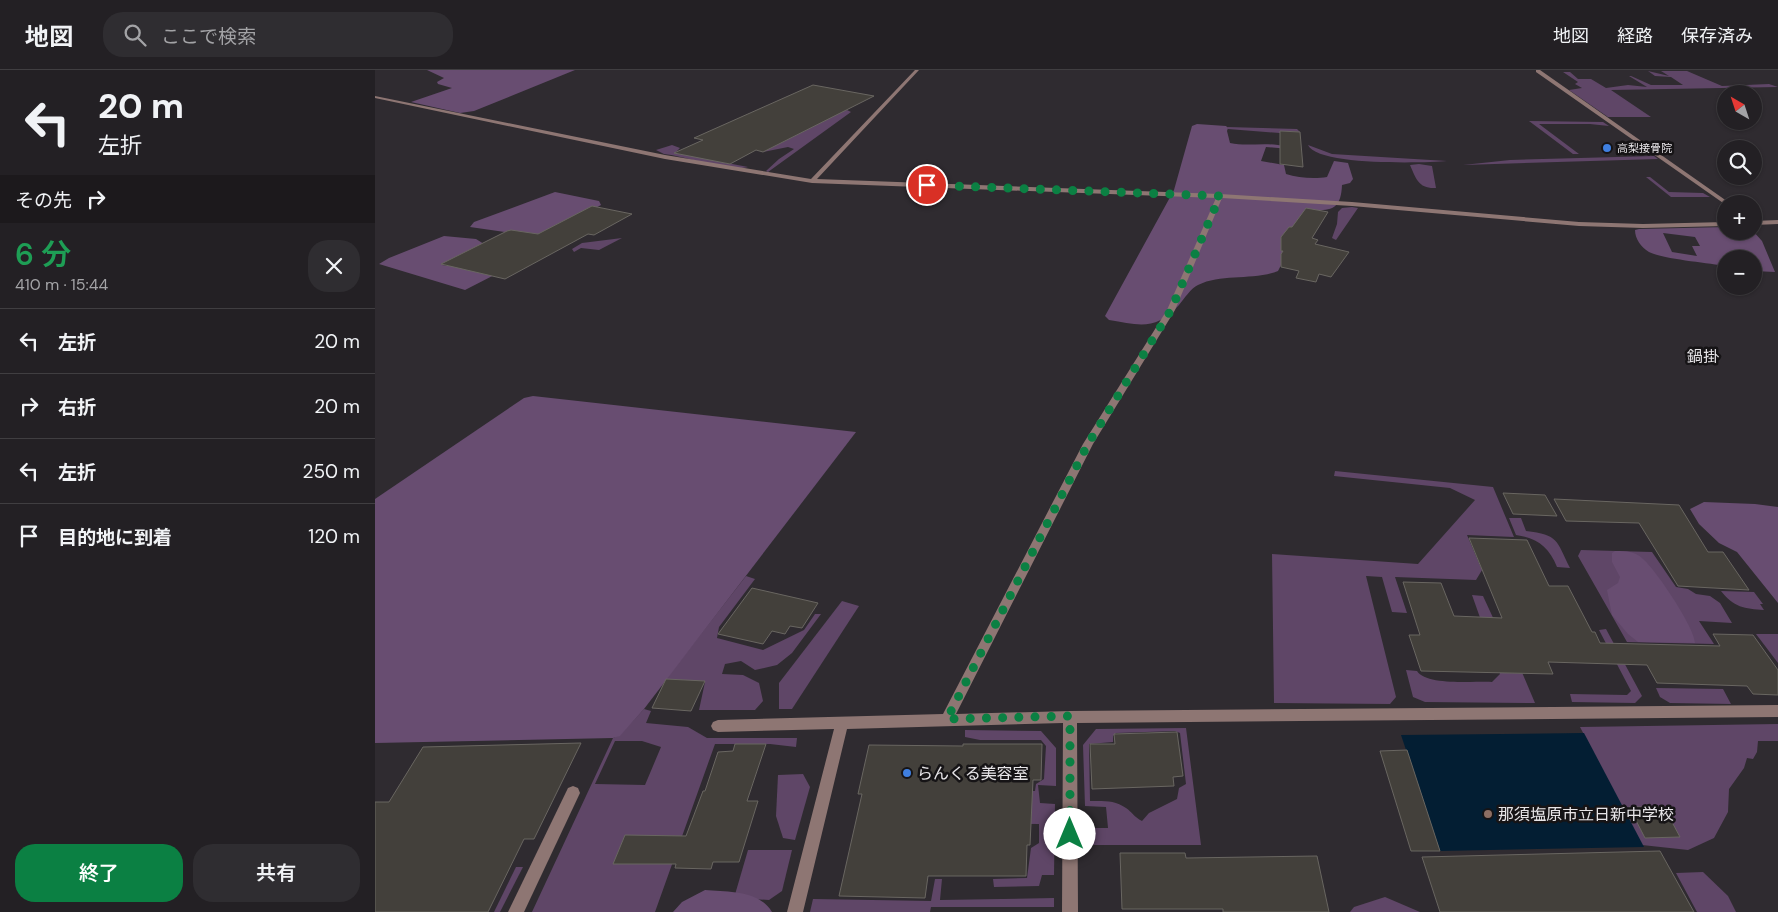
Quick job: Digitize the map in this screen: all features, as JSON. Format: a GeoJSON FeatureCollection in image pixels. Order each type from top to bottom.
{"type":"FeatureCollection","features":[{"type":"Feature","properties":{"kind":"street"},"geometry":{"type":"LineString","coordinates":[[812,181],[917,70]]}},
{"type":"Feature","properties":{"kind":"street"},"geometry":{"type":"LineString","coordinates":[[1538,71],[1717,196]]}},
{"type":"Feature","properties":{"kind":"street"},"geometry":{"type":"LineString","coordinates":[[375,97],[665,157],[812,181],[1220,196],[1352,204],[1579,224],[1643,226],[1717,224]]}},
{"type":"Feature","properties":{"kind":"street"},"geometry":{"type":"LineString","coordinates":[[947,719],[1088,444],[1171,310],[1220,196]]}},
{"type":"Feature","properties":{"kind":"street"},"geometry":{"type":"LineString","coordinates":[[1762,223],[1778,222]]}},
{"type":"Feature","properties":{"kind":"street"},"geometry":{"type":"LineString","coordinates":[[718,726],[1070,716],[1778,711]]}},
{"type":"Feature","properties":{"kind":"street"},"geometry":{"type":"LineString","coordinates":[[1070,716],[1070,912]]}},
{"type":"Feature","properties":{"kind":"street"},"geometry":{"type":"LineString","coordinates":[[795,912],[843,722]]}},
{"type":"Feature","properties":{"kind":"street"},"geometry":{"type":"LineString","coordinates":[[516,912],[573,793]]}},
{"type":"Feature","properties":{"kind":"shaded area"},"geometry":{"type":"Polygon","coordinates":[[[427,70],[575,70],[474,111],[460,113],[411,102],[452,88],[438,84],[437,82],[444,78],[427,70]]]}},
{"type":"Feature","properties":{"kind":"shaded area"},"geometry":{"type":"Polygon","coordinates":[[[1648,71],[1669,76],[1661,71],[1687,71],[1720,85],[1717,85],[1717,88],[1611,90],[1651,117],[1608,117],[1569,90],[1582,88],[1575,84],[1578,82],[1563,72],[1570,72],[1578,79],[1591,79],[1606,88],[1628,85],[1647,87],[1629,76],[1651,85],[1683,85],[1671,77],[1655,76],[1648,71]]]}},
{"type":"Feature","properties":{"kind":"shaded area"},"geometry":{"type":"Polygon","coordinates":[[[1769,84],[1778,87],[1763,87],[1763,85],[1746,85],[1769,84]]]}},
{"type":"Feature","properties":{"kind":"shaded area"},"geometry":{"type":"Polygon","coordinates":[[[847,110],[851,112],[768,172],[766,171],[794,149],[788,147],[763,152],[837,113],[847,110]]]}},
{"type":"Feature","properties":{"kind":"shaded area"},"geometry":{"type":"Polygon","coordinates":[[[1529,121],[1603,122],[1609,126],[1539,124],[1579,154],[1573,154],[1529,121]]]}},
{"type":"Feature","properties":{"kind":"shaded area"},"geometry":{"type":"Polygon","coordinates":[[[1197,124],[1226,126],[1230,143],[1272,144],[1286,147],[1289,149],[1266,147],[1261,161],[1284,165],[1286,174],[1307,178],[1327,177],[1334,161],[1348,163],[1353,179],[1350,183],[1342,185],[1340,200],[1333,207],[1323,210],[1309,210],[1278,271],[1258,276],[1207,281],[1195,286],[1171,313],[1155,322],[1138,324],[1109,320],[1105,316],[1174,190],[1192,126],[1197,124]]]}},
{"type":"Feature","properties":{"kind":"shaded area"},"geometry":{"type":"Polygon","coordinates":[[[1227,127],[1297,129],[1300,132],[1280,131],[1280,133],[1228,129],[1227,127]]]}},
{"type":"Feature","properties":{"kind":"shaded area"},"geometry":{"type":"Polygon","coordinates":[[[672,145],[680,148],[675,153],[748,167],[719,166],[664,154],[656,150],[672,145]]]}},
{"type":"Feature","properties":{"kind":"shaded area"},"geometry":{"type":"Polygon","coordinates":[[[1308,145],[1332,154],[1447,161],[1373,162],[1350,160],[1330,157],[1316,152],[1308,145]]]}},
{"type":"Feature","properties":{"kind":"shaded area"},"geometry":{"type":"Polygon","coordinates":[[[1654,156],[1658,159],[1463,165],[1510,160],[1654,156]]]}},
{"type":"Feature","properties":{"kind":"shaded area"},"geometry":{"type":"Polygon","coordinates":[[[1410,165],[1432,166],[1436,188],[1426,187],[1416,179],[1410,165]]]}},
{"type":"Feature","properties":{"kind":"shaded area"},"geometry":{"type":"Polygon","coordinates":[[[1646,177],[1650,177],[1669,192],[1703,193],[1710,197],[1671,197],[1646,177]]]}},
{"type":"Feature","properties":{"kind":"shaded area"},"geometry":{"type":"Polygon","coordinates":[[[555,192],[599,201],[601,205],[509,254],[511,233],[470,227],[474,222],[555,192]]]}},
{"type":"Feature","properties":{"kind":"shaded area"},"geometry":{"type":"Polygon","coordinates":[[[1342,208],[1358,208],[1336,240],[1332,238],[1337,224],[1338,212],[1342,208]]]}},
{"type":"Feature","properties":{"kind":"shaded area"},"geometry":{"type":"Polygon","coordinates":[[[1717,227],[1717,240],[1761,240],[1775,272],[1762,271],[1762,250],[1717,250],[1717,265],[1675,259],[1646,250],[1636,237],[1635,230],[1717,227]],[[1663,233],[1672,252],[1697,256],[1692,246],[1700,246],[1695,237],[1663,233]]]}},
{"type":"Feature","properties":{"kind":"shaded area"},"geometry":{"type":"Polygon","coordinates":[[[444,236],[476,239],[484,244],[442,265],[449,266],[461,260],[506,269],[465,290],[379,264],[389,258],[444,236]]]}},
{"type":"Feature","properties":{"kind":"shaded area"},"geometry":{"type":"Polygon","coordinates":[[[622,238],[599,250],[581,248],[574,252],[572,249],[582,243],[622,238]]]}},
{"type":"Feature","properties":{"kind":"shaded area"},"geometry":{"type":"Polygon","coordinates":[[[533,396],[856,432],[644,709],[620,736],[613,738],[375,743],[375,499],[524,398],[533,396]]]}},
{"type":"Feature","properties":{"kind":"shaded area"},"geometry":{"type":"Polygon","coordinates":[[[1335,471],[1493,487],[1514,537],[1467,535],[1482,570],[1476,580],[1395,577],[1407,613],[1392,612],[1382,577],[1366,576],[1396,697],[1390,704],[1274,703],[1272,554],[1418,564],[1475,500],[1450,488],[1334,476],[1335,471]]]}},
{"type":"Feature","properties":{"kind":"shaded area"},"geometry":{"type":"Polygon","coordinates":[[[1704,502],[1778,507],[1778,603],[1737,552],[1719,543],[1699,524],[1690,509],[1704,502]]]}},
{"type":"Feature","properties":{"kind":"shaded area"},"geometry":{"type":"Polygon","coordinates":[[[1509,518],[1521,518],[1526,531],[1551,537],[1559,545],[1570,568],[1557,567],[1546,549],[1536,541],[1516,535],[1509,518]]]}},
{"type":"Feature","properties":{"kind":"shaded area"},"geometry":{"type":"Polygon","coordinates":[[[1581,550],[1652,552],[1676,587],[1688,589],[1696,594],[1710,596],[1720,603],[1732,623],[1699,621],[1714,644],[1627,642],[1578,556],[1581,550]]]}},
{"type":"Feature","properties":{"kind":"shaded area"},"geometry":{"type":"Polygon","coordinates":[[[1615,551],[1634,553],[1649,565],[1682,613],[1689,625],[1695,643],[1638,642],[1628,634],[1612,615],[1607,590],[1618,583],[1620,577],[1612,562],[1612,553],[1615,551]]]}},
{"type":"Feature","properties":{"kind":"shaded area"},"geometry":{"type":"Polygon","coordinates":[[[746,576],[755,579],[719,627],[717,638],[763,650],[804,630],[815,614],[821,614],[792,653],[777,665],[755,670],[741,661],[725,664],[722,674],[743,675],[759,683],[763,701],[755,710],[699,710],[705,682],[666,679],[746,576]]]}},
{"type":"Feature","properties":{"kind":"shaded area"},"geometry":{"type":"Polygon","coordinates":[[[1721,591],[1754,592],[1763,604],[1760,604],[1764,610],[1751,609],[1735,604],[1721,591]]]}},
{"type":"Feature","properties":{"kind":"shaded area"},"geometry":{"type":"Polygon","coordinates":[[[1472,595],[1483,596],[1495,622],[1501,623],[1535,703],[1425,702],[1413,697],[1406,670],[1417,671],[1422,676],[1430,679],[1451,682],[1492,682],[1500,674],[1472,595]]]}},
{"type":"Feature","properties":{"kind":"shaded area"},"geometry":{"type":"Polygon","coordinates":[[[842,601],[859,606],[792,709],[779,709],[779,683],[842,601]]]}},
{"type":"Feature","properties":{"kind":"shaded area"},"geometry":{"type":"Polygon","coordinates":[[[1606,629],[1642,696],[1635,703],[1572,702],[1570,694],[1627,695],[1631,691],[1599,630],[1606,629]]]}},
{"type":"Feature","properties":{"kind":"shaded area"},"geometry":{"type":"Polygon","coordinates":[[[1756,634],[1778,634],[1778,663],[1756,634]]]}},
{"type":"Feature","properties":{"kind":"shaded area"},"geometry":{"type":"Polygon","coordinates":[[[1656,688],[1723,689],[1731,704],[1670,703],[1660,697],[1656,688]]]}},
{"type":"Feature","properties":{"kind":"shaded area"},"geometry":{"type":"Polygon","coordinates":[[[644,709],[651,711],[646,723],[688,727],[707,738],[797,738],[796,747],[770,744],[715,744],[655,912],[532,912],[613,738],[620,735],[644,709]],[[615,741],[595,784],[645,785],[661,747],[642,741],[615,741]]]}},
{"type":"Feature","properties":{"kind":"shaded area"},"geometry":{"type":"Polygon","coordinates":[[[1778,724],[1778,741],[1758,741],[1757,752],[1753,759],[1747,758],[1744,768],[1729,789],[1728,812],[1714,838],[1688,850],[1642,845],[1580,727],[1778,724]]]}},
{"type":"Feature","properties":{"kind":"shaded area"},"geometry":{"type":"Polygon","coordinates":[[[1186,728],[1201,845],[1087,845],[1086,828],[1108,828],[1106,807],[1085,806],[1083,745],[1096,729],[1186,728]],[[1175,731],[1116,733],[1113,736],[1113,742],[1089,744],[1090,801],[1118,804],[1142,821],[1149,813],[1177,799],[1179,788],[1186,784],[1180,733],[1175,731]]]}},
{"type":"Feature","properties":{"kind":"shaded area"},"geometry":{"type":"Polygon","coordinates":[[[965,730],[1041,731],[1056,748],[1056,786],[1038,785],[1040,803],[1055,804],[1054,875],[1042,875],[1039,886],[994,887],[993,879],[1027,878],[1031,848],[1039,843],[1039,824],[951,823],[976,790],[1035,791],[1036,784],[1044,779],[1046,746],[1041,740],[980,740],[965,737],[965,730]]]}},
{"type":"Feature","properties":{"kind":"shaded area"},"geometry":{"type":"Polygon","coordinates":[[[803,774],[810,787],[795,840],[783,838],[776,816],[778,775],[803,774]]]}},
{"type":"Feature","properties":{"kind":"shaded area"},"geometry":{"type":"Polygon","coordinates":[[[748,850],[792,850],[782,891],[769,900],[734,898],[748,850]]]}},
{"type":"Feature","properties":{"kind":"shaded area"},"geometry":{"type":"Polygon","coordinates":[[[516,867],[523,867],[500,912],[494,912],[516,867]]]}},
{"type":"Feature","properties":{"kind":"shaded area"},"geometry":{"type":"Polygon","coordinates":[[[1703,872],[1728,896],[1736,912],[1697,912],[1676,873],[1703,872]]]}},
{"type":"Feature","properties":{"kind":"shaded area"},"geometry":{"type":"Polygon","coordinates":[[[935,879],[942,879],[940,900],[1054,898],[1054,907],[931,907],[930,912],[810,912],[813,899],[931,901],[935,879]]]}},
{"type":"Feature","properties":{"kind":"shaded area"},"geometry":{"type":"Polygon","coordinates":[[[705,890],[733,892],[751,896],[766,905],[772,912],[673,912],[682,902],[705,890]]]}},
{"type":"Feature","properties":{"kind":"shaded area"},"geometry":{"type":"Polygon","coordinates":[[[1385,897],[1420,912],[1350,912],[1354,907],[1385,897]]]}},
{"type":"Feature","properties":{"kind":"water"},"geometry":{"type":"Polygon","coordinates":[[[1584,733],[1644,847],[1440,851],[1401,735],[1584,733]]]}},
{"type":"Feature","properties":{"kind":"building"},"geometry":{"type":"Polygon","coordinates":[[[813,85],[874,96],[763,152],[756,150],[730,164],[674,153],[703,140],[694,138],[813,85]]]}},
{"type":"Feature","properties":{"kind":"building"},"geometry":{"type":"Polygon","coordinates":[[[1280,131],[1300,132],[1303,167],[1280,164],[1280,131]]]}},
{"type":"Feature","properties":{"kind":"building"},"geometry":{"type":"Polygon","coordinates":[[[592,206],[632,214],[594,235],[588,234],[505,279],[441,264],[507,231],[538,234],[592,206]]]}},
{"type":"Feature","properties":{"kind":"building"},"geometry":{"type":"Polygon","coordinates":[[[1306,208],[1328,212],[1312,238],[1318,240],[1315,244],[1349,252],[1331,277],[1319,274],[1316,282],[1296,278],[1299,271],[1281,267],[1281,254],[1283,251],[1281,251],[1281,237],[1289,227],[1292,227],[1306,208]]]}},
{"type":"Feature","properties":{"kind":"building"},"geometry":{"type":"Polygon","coordinates":[[[1503,493],[1545,495],[1557,516],[1513,514],[1503,493]]]}},
{"type":"Feature","properties":{"kind":"building"},"geometry":{"type":"Polygon","coordinates":[[[1554,499],[1679,505],[1708,552],[1723,552],[1749,590],[1678,586],[1639,523],[1566,521],[1554,499]]]}},
{"type":"Feature","properties":{"kind":"building"},"geometry":{"type":"Polygon","coordinates":[[[1469,538],[1527,540],[1549,586],[1568,586],[1592,632],[1595,632],[1600,643],[1720,646],[1713,634],[1753,635],[1778,670],[1778,695],[1753,694],[1747,686],[1657,683],[1647,665],[1548,662],[1553,674],[1421,671],[1409,635],[1420,635],[1403,582],[1441,583],[1454,616],[1502,618],[1469,538]]]}},
{"type":"Feature","properties":{"kind":"building"},"geometry":{"type":"Polygon","coordinates":[[[752,588],[818,603],[802,628],[790,626],[785,634],[772,631],[763,644],[718,634],[752,588]]]}},
{"type":"Feature","properties":{"kind":"building"},"geometry":{"type":"Polygon","coordinates":[[[666,679],[705,681],[691,711],[652,708],[666,679]]]}},
{"type":"Feature","properties":{"kind":"building"},"geometry":{"type":"Polygon","coordinates":[[[1177,732],[1183,776],[1173,777],[1174,786],[1092,789],[1090,744],[1115,744],[1114,734],[1177,732]]]}},
{"type":"Feature","properties":{"kind":"building"},"geometry":{"type":"Polygon","coordinates":[[[581,743],[534,839],[524,839],[488,912],[375,912],[375,802],[389,802],[423,747],[581,743]]]}},
{"type":"Feature","properties":{"kind":"building"},"geometry":{"type":"Polygon","coordinates":[[[735,744],[766,744],[747,801],[758,801],[739,862],[713,862],[711,869],[675,868],[676,864],[613,864],[625,835],[686,836],[703,791],[705,791],[718,752],[733,751],[735,744]]]}},
{"type":"Feature","properties":{"kind":"building"},"geometry":{"type":"Polygon","coordinates":[[[963,744],[1042,744],[1041,780],[1033,780],[1030,845],[1027,845],[1026,876],[928,876],[925,898],[839,896],[862,794],[858,794],[869,745],[963,746],[963,744]]]}},
{"type":"Feature","properties":{"kind":"building"},"geometry":{"type":"Polygon","coordinates":[[[1407,750],[1440,851],[1411,851],[1380,751],[1407,750]]]}},
{"type":"Feature","properties":{"kind":"building"},"geometry":{"type":"Polygon","coordinates":[[[1629,807],[1664,807],[1680,837],[1645,838],[1629,807]]]}},
{"type":"Feature","properties":{"kind":"building"},"geometry":{"type":"Polygon","coordinates":[[[1660,851],[1694,912],[1440,912],[1422,857],[1660,851]]]}},
{"type":"Feature","properties":{"kind":"building"},"geometry":{"type":"Polygon","coordinates":[[[1120,853],[1185,853],[1186,858],[1317,856],[1329,912],[1223,912],[1223,909],[1122,909],[1120,853]]]}},
{"type":"Feature","properties":{"kind":"place","name":"高梨接骨院"},"geometry":{"type":"Point","coordinates":[1607,148]}},
{"type":"Feature","properties":{"kind":"place","name":"らんくる美容室"},"geometry":{"type":"Point","coordinates":[907,773]}},
{"type":"Feature","properties":{"kind":"place","name":"那須塩原市立日新中学校"},"geometry":{"type":"Point","coordinates":[1488,814]}},
{"type":"Feature","properties":{"kind":"district","name":"鍋掛"},"geometry":{"type":"Point","coordinates":[1703,356]}},
{"type":"Feature","properties":{"kind":"route"},"geometry":{"type":"LineString","coordinates":[[927,185],[1220,196],[1171,310],[1088,444],[947,719],[1070,716],[1070,834]]}}]}
